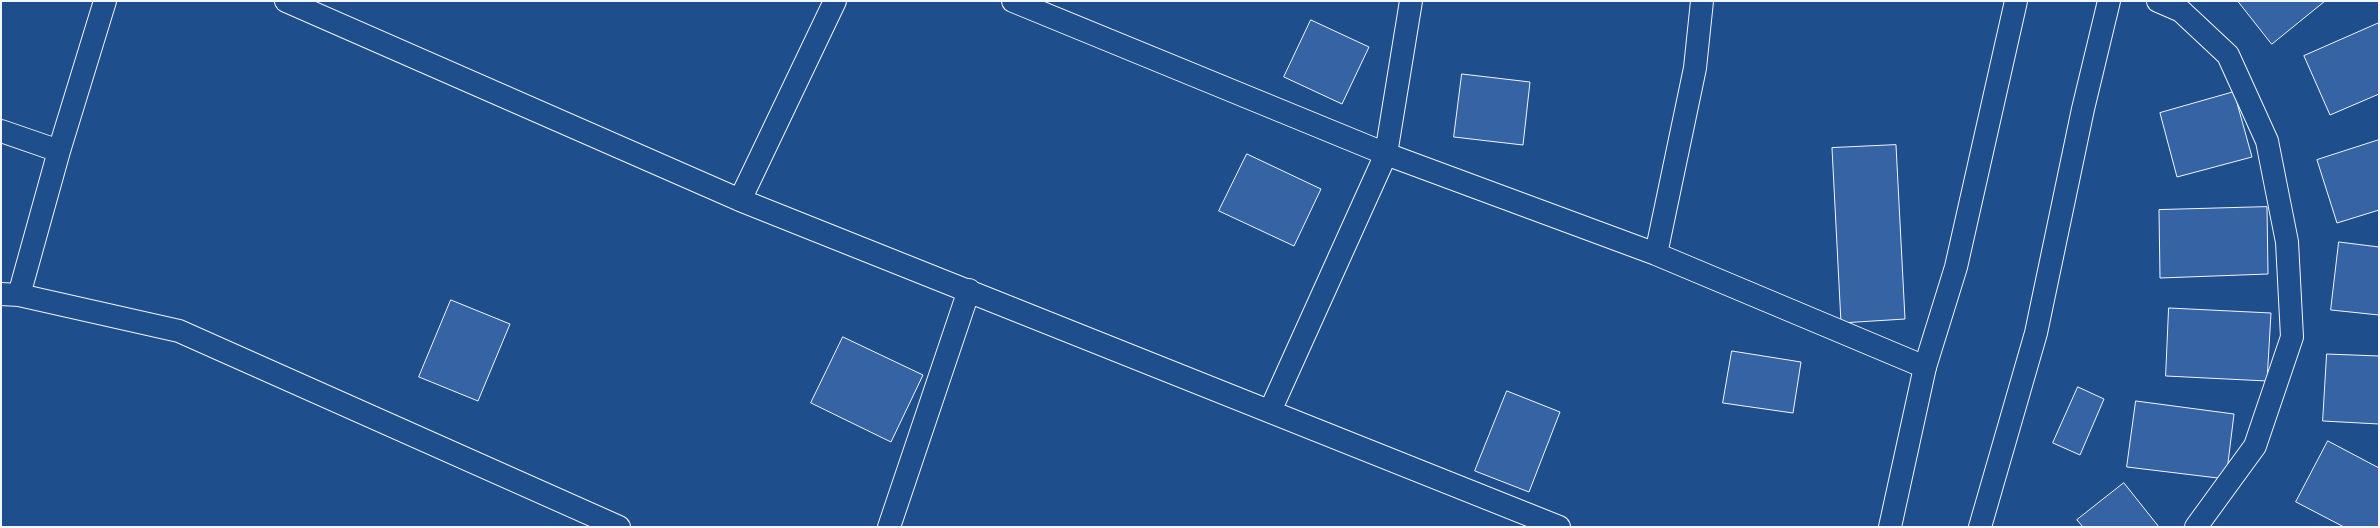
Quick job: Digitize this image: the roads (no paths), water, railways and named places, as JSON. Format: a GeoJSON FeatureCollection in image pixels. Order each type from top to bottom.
{"type":"FeatureCollection","features":[{"type":"Feature","properties":{"kind":"street"},"geometry":{"type":"LineString","coordinates":[[105,1],[59,151],[10,294],[179,331],[579,519],[618,527]]}},
{"type":"Feature","properties":{"kind":"street"},"geometry":{"type":"LineString","coordinates":[[286,1],[740,200],[969,290],[1559,527]]}},
{"type":"Feature","properties":{"kind":"street"},"geometry":{"type":"LineString","coordinates":[[740,200],[835,1]]}},
{"type":"Feature","properties":{"kind":"street"},"geometry":{"type":"LineString","coordinates":[[1013,1],[1386,154],[1656,254],[1925,367]]}},
{"type":"Feature","properties":{"kind":"street"},"geometry":{"type":"LineString","coordinates":[[1270,411],[1386,154],[1411,1]]}},
{"type":"Feature","properties":{"kind":"street"},"geometry":{"type":"LineString","coordinates":[[1656,254],[1695,68],[1702,1]]}},
{"type":"Feature","properties":{"kind":"street"},"geometry":{"type":"LineString","coordinates":[[1890,527],[1925,367],[1956,267],[2016,1]]}},
{"type":"Feature","properties":{"kind":"street"},"geometry":{"type":"LineString","coordinates":[[1980,527],[2036,333],[2083,109],[2109,1]]}},
{"type":"Feature","properties":{"kind":"street"},"geometry":{"type":"LineString","coordinates":[[2158,1],[2181,11],[2228,55],[2266,141],[2287,242],[2292,337],[2255,446],[2196,527]]}},
{"type":"Feature","properties":{"kind":"street"},"geometry":{"type":"LineString","coordinates":[[1,131],[59,151]]}},
{"type":"Feature","properties":{"kind":"street"},"geometry":{"type":"LineString","coordinates":[[889,527],[969,290]]}}]}
